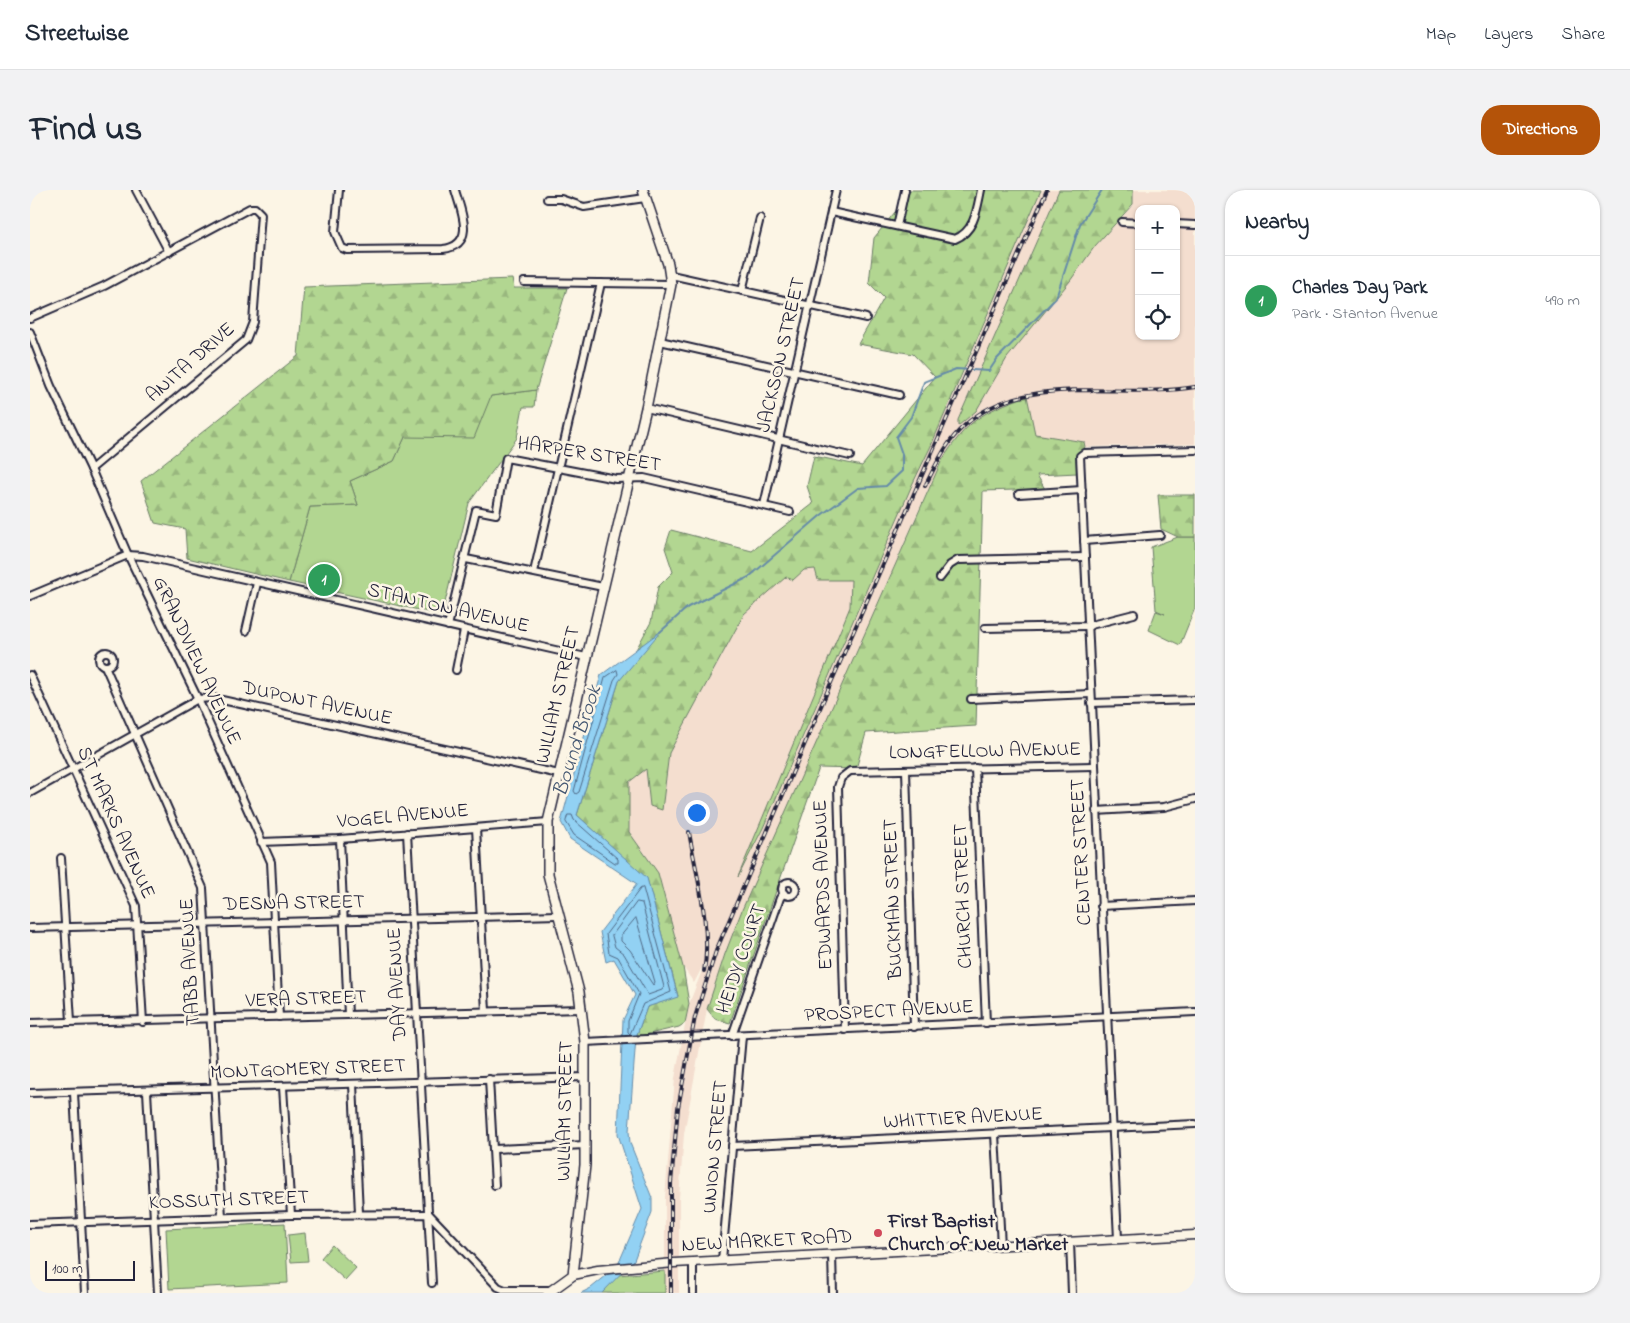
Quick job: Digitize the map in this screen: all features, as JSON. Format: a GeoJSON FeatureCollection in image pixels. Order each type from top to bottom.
{"type":"FeatureCollection","features":[{"type":"Feature","properties":{"kind":"main road"},"geometry":{"type":"LineString","coordinates":[[644,194],[671,279]]}},
{"type":"Feature","properties":{"kind":"main road","name":"WILLIAM STREET"},"geometry":{"type":"LineString","coordinates":[[572,1275],[586,1145],[585,1042],[582,1009],[548,874],[548,822],[646,408],[671,279]]}},
{"type":"Feature","properties":{"kind":"main road"},"geometry":{"type":"LineString","coordinates":[[549,1291],[572,1275]]}},
{"type":"Feature","properties":{"kind":"street"},"geometry":{"type":"LineString","coordinates":[[136,190],[169,252]]}},
{"type":"Feature","properties":{"kind":"street"},"geometry":{"type":"LineString","coordinates":[[339,190],[335,232],[342,248],[347,250],[444,249],[454,246],[460,242],[465,230],[455,190]]}},
{"type":"Feature","properties":{"kind":"street","name":"JACKSON STREET"},"geometry":{"type":"LineString","coordinates":[[764,505],[836,190]]}},
{"type":"Feature","properties":{"kind":"street"},"geometry":{"type":"LineString","coordinates":[[897,226],[905,190]]}},
{"type":"Feature","properties":{"kind":"street"},"geometry":{"type":"LineString","coordinates":[[831,212],[956,239],[965,235],[974,219],[981,190]]}},
{"type":"Feature","properties":{"kind":"street"},"geometry":{"type":"LineString","coordinates":[[547,199],[561,199],[584,207],[644,194]]}},
{"type":"Feature","properties":{"kind":"street","name":"ANITA DRIVE"},"geometry":{"type":"LineString","coordinates":[[30,318],[104,286],[250,208],[259,210],[262,220],[250,331],[241,345],[91,469]]}},
{"type":"Feature","properties":{"kind":"street"},"geometry":{"type":"LineString","coordinates":[[742,291],[760,218]]}},
{"type":"Feature","properties":{"kind":"street"},"geometry":{"type":"LineString","coordinates":[[1122,222],[1135,222]]}},
{"type":"Feature","properties":{"kind":"street"},"geometry":{"type":"LineString","coordinates":[[1180,224],[1195,225]]}},
{"type":"Feature","properties":{"kind":"street"},"geometry":{"type":"LineString","coordinates":[[524,282],[601,283],[671,279],[742,291],[866,318]]}},
{"type":"Feature","properties":{"kind":"street"},"geometry":{"type":"LineString","coordinates":[[534,572],[601,283]]}},
{"type":"Feature","properties":{"kind":"street","name":"GRANDVIEW AVENUE"},"geometry":{"type":"LineString","coordinates":[[30,332],[51,386],[91,469],[128,555],[198,699],[271,862],[279,1017]]}},
{"type":"Feature","properties":{"kind":"street"},"geometry":{"type":"LineString","coordinates":[[660,341],[898,395]]}},
{"type":"Feature","properties":{"kind":"street"},"geometry":{"type":"LineString","coordinates":[[646,408],[850,456]]}},
{"type":"Feature","properties":{"kind":"street","name":"CENTER STREET"},"geometry":{"type":"LineString","coordinates":[[1118,1239],[1080,456],[1084,453],[1195,450]]}},
{"type":"Feature","properties":{"kind":"street","name":"HARPER STREET"},"geometry":{"type":"LineString","coordinates":[[466,559],[476,510],[496,514],[506,458],[558,466],[616,479],[644,478],[790,512]]}},
{"type":"Feature","properties":{"kind":"street"},"geometry":{"type":"LineString","coordinates":[[1018,494],[1082,490]]}},
{"type":"Feature","properties":{"kind":"street"},"geometry":{"type":"LineString","coordinates":[[1084,541],[1160,535]]}},
{"type":"Feature","properties":{"kind":"street"},"geometry":{"type":"LineString","coordinates":[[30,596],[128,555]]}},
{"type":"Feature","properties":{"kind":"street","name":"STANTON AVENUE"},"geometry":{"type":"LineString","coordinates":[[128,555],[143,556],[586,657]]}},
{"type":"Feature","properties":{"kind":"street"},"geometry":{"type":"LineString","coordinates":[[940,578],[950,565],[958,560],[1085,557]]}},
{"type":"Feature","properties":{"kind":"street"},"geometry":{"type":"LineString","coordinates":[[448,626],[466,559],[603,587]]}},
{"type":"Feature","properties":{"kind":"street"},"geometry":{"type":"LineString","coordinates":[[246,630],[257,582]]}},
{"type":"Feature","properties":{"kind":"street"},"geometry":{"type":"LineString","coordinates":[[985,628],[1087,626],[1134,614]]}},
{"type":"Feature","properties":{"kind":"street"},"geometry":{"type":"LineString","coordinates":[[456,670],[464,630]]}},
{"type":"Feature","properties":{"kind":"street","name":"TABB AVENUE"},"geometry":{"type":"LineString","coordinates":[[105,666],[202,888],[222,1217]]}},
{"type":"Feature","properties":{"kind":"street","name":"ST MARKS AVENUE"},"geometry":{"type":"LineString","coordinates":[[30,675],[136,906],[143,1022]]}},
{"type":"Feature","properties":{"kind":"street"},"geometry":{"type":"LineString","coordinates":[[971,699],[1091,694]]}},
{"type":"Feature","properties":{"kind":"street","name":"DUPONT AVENUE"},"geometry":{"type":"LineString","coordinates":[[198,699],[213,698],[559,774]]}},
{"type":"Feature","properties":{"kind":"street"},"geometry":{"type":"LineString","coordinates":[[30,793],[198,699]]}},
{"type":"Feature","properties":{"kind":"street"},"geometry":{"type":"LineString","coordinates":[[1091,703],[1195,700]]}},
{"type":"Feature","properties":{"kind":"street","name":"LONGFELLOW AVENUE"},"geometry":{"type":"LineString","coordinates":[[876,771],[1094,766]]}},
{"type":"Feature","properties":{"kind":"street","name":"CHURCH STREET"},"geometry":{"type":"LineString","coordinates":[[975,768],[986,1023]]}},
{"type":"Feature","properties":{"kind":"street","name":"BUCKMAN STREET"},"geometry":{"type":"LineString","coordinates":[[906,770],[914,1027]]}},
{"type":"Feature","properties":{"kind":"street","name":"EDWARDS AVENUE"},"geometry":{"type":"LineString","coordinates":[[845,1030],[838,787],[841,778],[850,772],[876,771]]}},
{"type":"Feature","properties":{"kind":"street"},"geometry":{"type":"LineString","coordinates":[[1096,811],[1164,806],[1195,799]]}},
{"type":"Feature","properties":{"kind":"street","name":"VOGEL AVENUE"},"geometry":{"type":"LineString","coordinates":[[261,842],[340,839],[548,822]]}},
{"type":"Feature","properties":{"kind":"street"},"geometry":{"type":"LineString","coordinates":[[476,828],[486,1011]]}},
{"type":"Feature","properties":{"kind":"street","name":"DAY AVENUE"},"geometry":{"type":"LineString","coordinates":[[407,833],[432,1283]]}},
{"type":"Feature","properties":{"kind":"street"},"geometry":{"type":"LineString","coordinates":[[340,839],[348,1014]]}},
{"type":"Feature","properties":{"kind":"street"},"geometry":{"type":"LineString","coordinates":[[61,858],[71,1021]]}},
{"type":"Feature","properties":{"kind":"street","name":"HEIDY COURT"},"geometry":{"type":"LineString","coordinates":[[732,1036],[780,898],[784,893]]}},
{"type":"Feature","properties":{"kind":"street"},"geometry":{"type":"LineString","coordinates":[[1101,906],[1195,902]]}},
{"type":"Feature","properties":{"kind":"street","name":"DESNA STREET"},"geometry":{"type":"LineString","coordinates":[[30,928],[204,922],[558,915]]}},
{"type":"Feature","properties":{"kind":"street","name":"VERA STREET"},"geometry":{"type":"LineString","coordinates":[[30,1023],[71,1021],[143,1022],[348,1014],[582,1009]]}},
{"type":"Feature","properties":{"kind":"street","name":"PROSPECT AVENUE"},"geometry":{"type":"LineString","coordinates":[[585,1042],[742,1036],[1195,1012]]}},
{"type":"Feature","properties":{"kind":"street","name":"UNION STREET"},"geometry":{"type":"LineString","coordinates":[[722,1260],[742,1036]]}},
{"type":"Feature","properties":{"kind":"street","name":"MONTGOMERY STREET"},"geometry":{"type":"LineString","coordinates":[[30,1093],[283,1087],[489,1079],[586,1078]]}},
{"type":"Feature","properties":{"kind":"street"},"geometry":{"type":"LineString","coordinates":[[489,1079],[495,1185]]}},
{"type":"Feature","properties":{"kind":"street"},"geometry":{"type":"LineString","coordinates":[[353,1084],[359,1213]]}},
{"type":"Feature","properties":{"kind":"street"},"geometry":{"type":"LineString","coordinates":[[283,1087],[291,1215]]}},
{"type":"Feature","properties":{"kind":"street"},"geometry":{"type":"LineString","coordinates":[[147,1091],[158,1293]]}},
{"type":"Feature","properties":{"kind":"street"},"geometry":{"type":"LineString","coordinates":[[74,1093],[84,1293]]}},
{"type":"Feature","properties":{"kind":"street","name":"WHITTIER AVENUE"},"geometry":{"type":"LineString","coordinates":[[732,1146],[1195,1124]]}},
{"type":"Feature","properties":{"kind":"street"},"geometry":{"type":"LineString","coordinates":[[995,1134],[1001,1246]]}},
{"type":"Feature","properties":{"kind":"street"},"geometry":{"type":"LineString","coordinates":[[494,1148],[586,1145]]}},
{"type":"Feature","properties":{"kind":"street","name":"KOSSUTH STREET"},"geometry":{"type":"LineString","coordinates":[[30,1224],[359,1213],[429,1214]]}},
{"type":"Feature","properties":{"kind":"street"},"geometry":{"type":"LineString","coordinates":[[429,1214],[498,1287],[505,1290],[549,1291]]}},
{"type":"Feature","properties":{"kind":"street","name":"NEW MARKET ROAD"},"geometry":{"type":"LineString","coordinates":[[572,1275],[614,1268],[722,1260],[1195,1235]]}},
{"type":"Feature","properties":{"kind":"street"},"geometry":{"type":"LineString","coordinates":[[1070,1242],[1072,1293]]}},
{"type":"Feature","properties":{"kind":"street"},"geometry":{"type":"LineString","coordinates":[[832,1254],[833,1293]]}},
{"type":"Feature","properties":{"kind":"street"},"geometry":{"type":"LineString","coordinates":[[692,1293],[694,1262]]}},
{"type":"Feature","properties":{"kind":"shaded area"},"geometry":{"type":"Polygon","coordinates":[[[1041,190],[1059,190],[958,420],[975,412],[1007,358],[1070,281],[1095,246],[1133,205],[1133,190],[1195,190],[1195,444],[1085,447],[1084,442],[1035,434],[1027,396],[983,413],[953,443],[927,492],[725,954],[707,1009],[684,1134],[679,1198],[679,1293],[665,1293],[665,1198],[675,1078],[689,1004],[707,958],[694,983],[683,967],[658,873],[629,832],[629,782],[646,769],[650,806],[662,810],[669,753],[744,614],[786,576],[793,579],[804,570],[815,569],[818,580],[851,580],[850,607],[743,868],[763,828],[912,485],[956,390],[1041,190]]]}},
{"type":"Feature","properties":{"kind":"green space"},"geometry":{"type":"Polygon","coordinates":[[[910,190],[1041,190],[763,828],[738,877],[850,607],[851,580],[818,580],[815,569],[804,570],[793,580],[786,577],[744,614],[669,753],[662,810],[650,806],[646,769],[629,782],[629,832],[658,873],[683,967],[689,1004],[685,1023],[679,1027],[636,1037],[647,1007],[678,996],[647,879],[577,815],[619,681],[651,622],[658,587],[673,572],[665,548],[671,530],[752,551],[813,504],[807,486],[814,456],[862,466],[935,377],[913,354],[858,344],[884,298],[869,283],[874,238],[908,196],[910,190]]]}},
{"type":"Feature","properties":{"kind":"green space"},"geometry":{"type":"Polygon","coordinates":[[[1059,190],[1133,190],[1133,204],[1095,246],[1070,281],[1007,358],[976,411],[958,426],[958,420],[1059,190]]]}},
{"type":"Feature","properties":{"kind":"green space"},"geometry":{"type":"Polygon","coordinates":[[[512,279],[514,288],[567,288],[536,390],[491,396],[474,438],[405,437],[394,461],[350,481],[358,505],[310,507],[289,582],[187,558],[185,529],[155,523],[141,481],[298,356],[304,287],[512,279]]]}},
{"type":"Feature","properties":{"kind":"green space"},"geometry":{"type":"Polygon","coordinates":[[[536,390],[534,407],[523,407],[517,438],[469,503],[442,615],[289,582],[310,507],[358,505],[350,481],[394,461],[405,437],[491,396],[536,390]]]}},
{"type":"Feature","properties":{"kind":"green space"},"geometry":{"type":"Polygon","coordinates":[[[1027,396],[1035,434],[1084,442],[1085,447],[1078,457],[1077,473],[1037,475],[1045,489],[983,491],[976,726],[866,733],[856,769],[819,768],[730,1023],[715,1019],[707,1009],[742,910],[941,462],[959,436],[977,419],[998,407],[1027,396]]]}},
{"type":"Feature","properties":{"kind":"green space"},"geometry":{"type":"Polygon","coordinates":[[[1158,495],[1195,495],[1195,537],[1178,537],[1161,529],[1158,495]]]}},
{"type":"Feature","properties":{"kind":"green space"},"geometry":{"type":"Polygon","coordinates":[[[1178,537],[1195,537],[1195,608],[1180,645],[1149,630],[1156,611],[1165,614],[1156,610],[1151,547],[1178,537]]]}},
{"type":"Feature","properties":{"kind":"green space"},"geometry":{"type":"Polygon","coordinates":[[[285,1223],[288,1283],[169,1289],[166,1229],[285,1223]]]}},
{"type":"Feature","properties":{"kind":"green space"},"geometry":{"type":"Polygon","coordinates":[[[305,1233],[308,1261],[291,1262],[288,1235],[305,1233]]]}},
{"type":"Feature","properties":{"kind":"green space"},"geometry":{"type":"Polygon","coordinates":[[[332,1245],[356,1268],[345,1280],[321,1258],[332,1245]]]}},
{"type":"Feature","properties":{"kind":"green space"},"geometry":{"type":"Polygon","coordinates":[[[665,1271],[665,1293],[602,1293],[618,1275],[665,1271]]]}},
{"type":"Feature","properties":{"kind":"water"},"geometry":{"type":"Polygon","coordinates":[[[661,631],[619,681],[577,815],[647,878],[678,997],[647,1007],[636,1037],[629,1131],[630,1143],[652,1198],[652,1212],[634,1260],[602,1293],[581,1293],[591,1288],[617,1267],[642,1209],[618,1134],[623,1020],[635,995],[614,959],[606,962],[600,932],[637,884],[570,839],[561,822],[601,675],[661,631]]]}},
{"type":"Feature","properties":{"kind":"waterway","name":"Bound Brook"},"geometry":{"type":"LineString","coordinates":[[660,632],[688,607],[749,577],[820,516],[858,488],[886,486],[902,471],[902,454],[896,437],[911,417],[924,382],[956,369],[989,371],[997,359],[1056,298],[1080,224],[1102,190]]}},
{"type":"Feature","properties":{"kind":"railway"},"geometry":{"type":"LineString","coordinates":[[671,1293],[671,1183],[678,1108],[695,1017],[716,951],[827,692],[1047,190]]}},
{"type":"Feature","properties":{"kind":"railway"},"geometry":{"type":"LineString","coordinates":[[925,486],[947,446],[964,426],[988,409],[1015,398],[1044,392],[1074,390],[1136,391],[1195,387]]}},
{"type":"Feature","properties":{"kind":"railway"},"geometry":{"type":"LineString","coordinates":[[689,832],[705,920],[706,955],[704,971]]}},
{"type":"Feature","properties":{"kind":"place","name":"Charles Day Park"},"geometry":{"type":"Point","coordinates":[324,580]}},
{"type":"Feature","properties":{"kind":"place","name":"First Baptist Church of New Market"},"geometry":{"type":"Point","coordinates":[878,1233]}}]}
